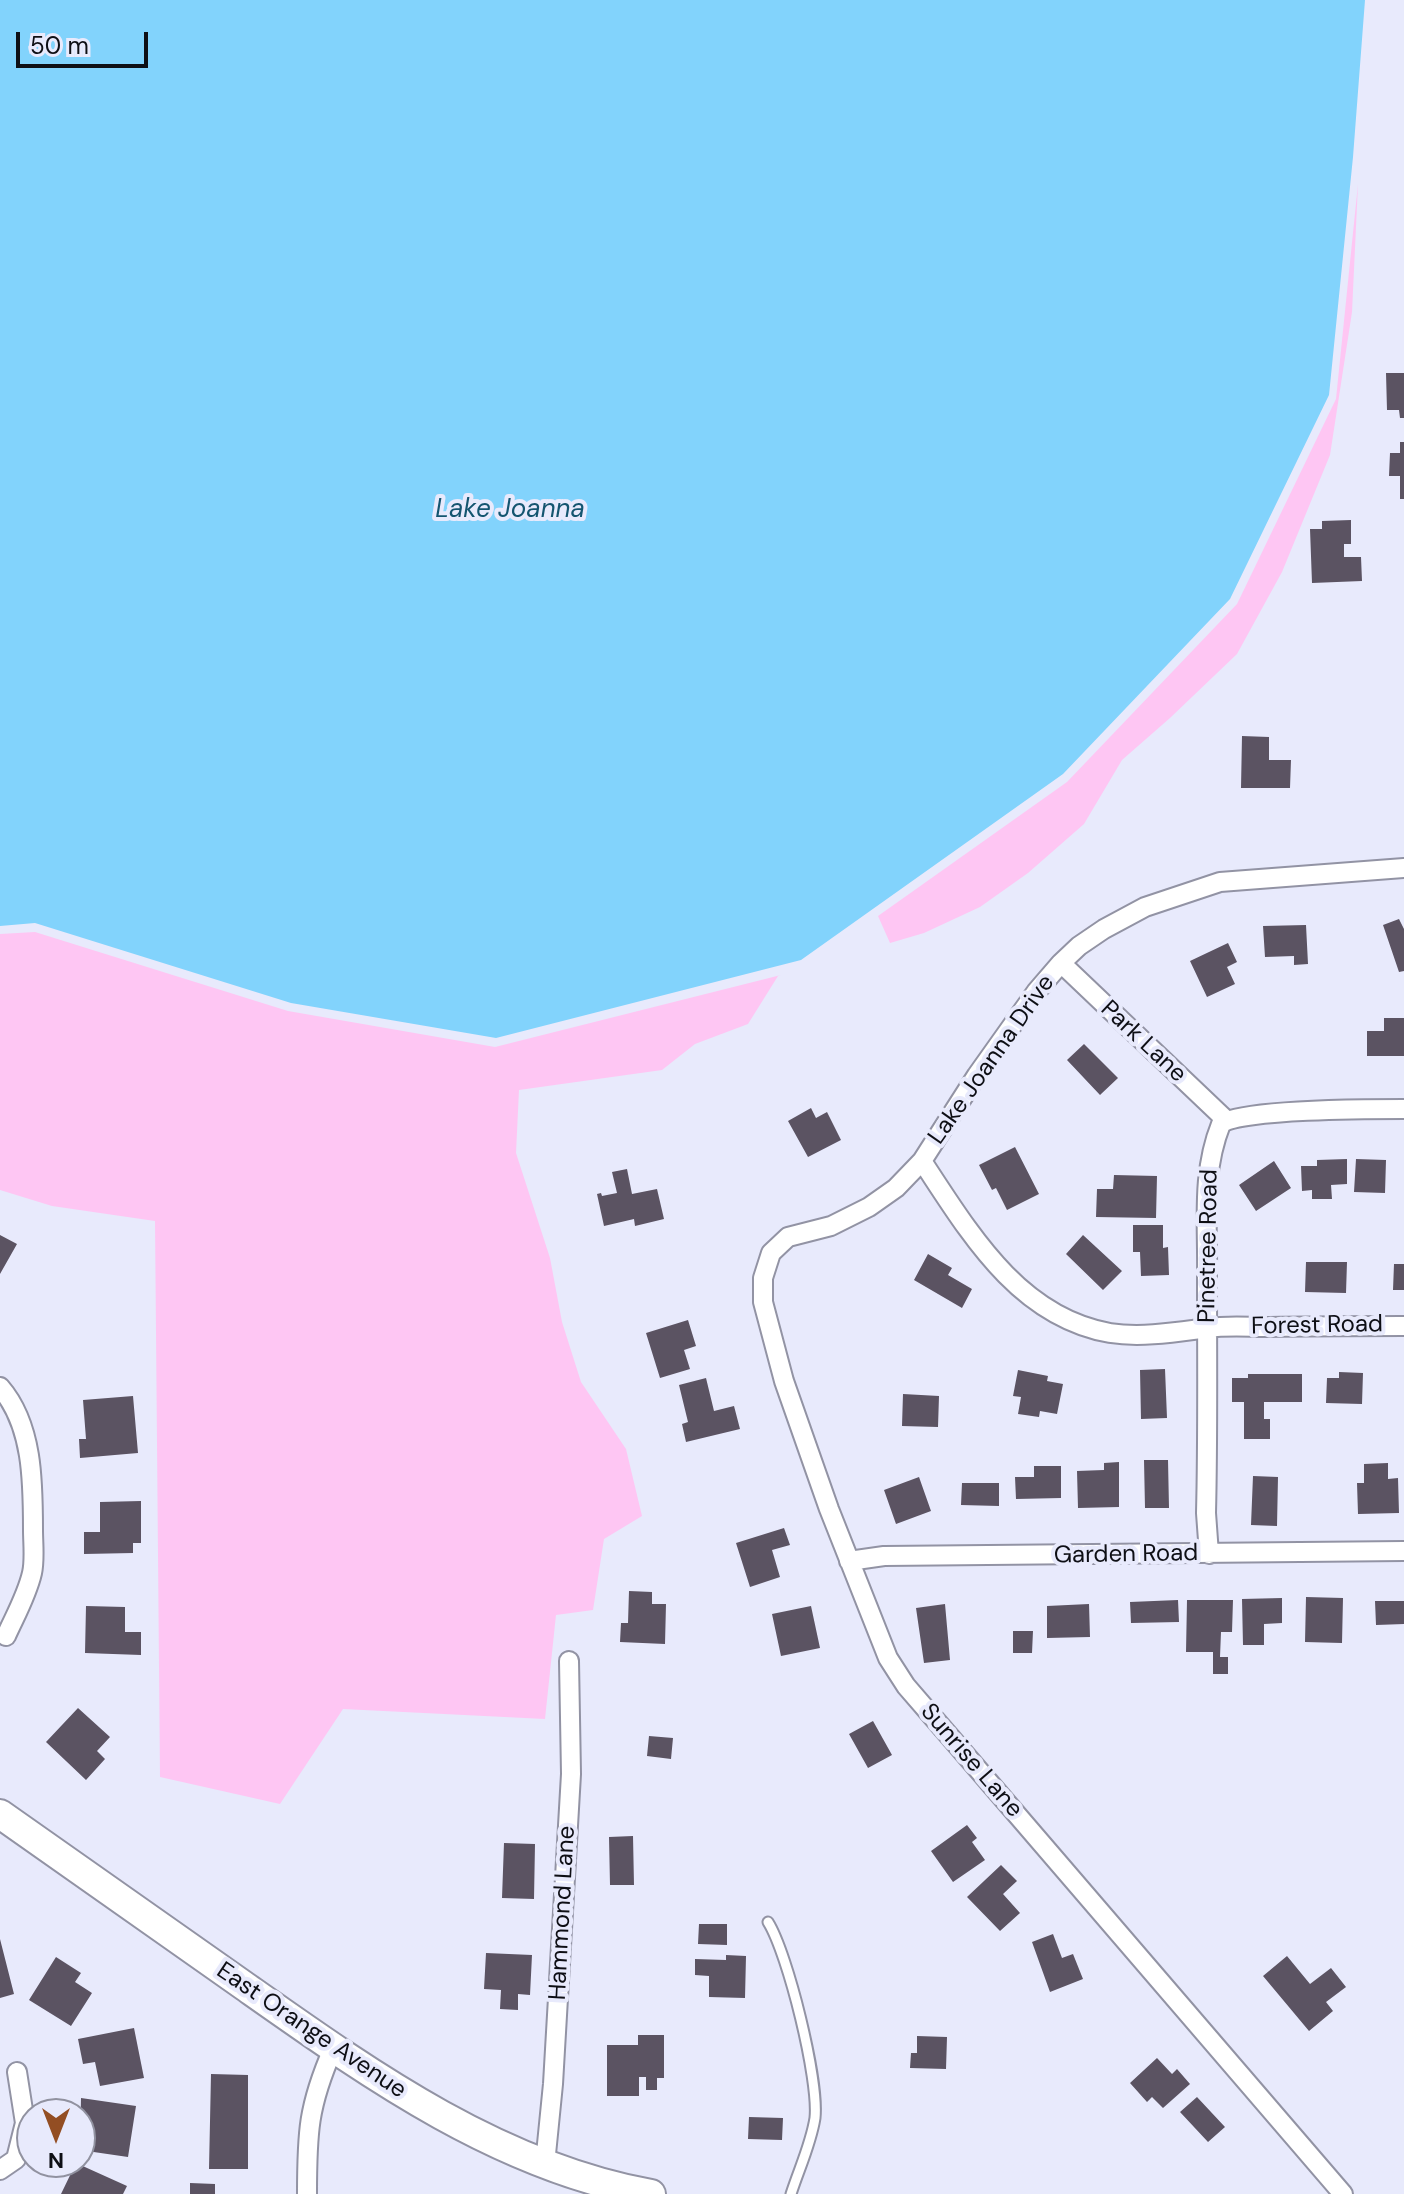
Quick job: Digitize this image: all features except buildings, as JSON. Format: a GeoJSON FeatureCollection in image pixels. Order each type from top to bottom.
{"type":"FeatureCollection","features":[{"type":"Feature","properties":{"kind":"main road","name":"East Orange Avenue"},"geometry":{"type":"LineString","coordinates":[[0,1814],[390,2087],[545,2164],[651,2194]]}},
{"type":"Feature","properties":{"kind":"street","name":"Lake Joanna Drive"},"geometry":{"type":"LineString","coordinates":[[777,1244],[798,1233],[831,1226],[869,1207],[896,1188],[922,1161],[977,1075],[1036,992],[1079,946],[1104,929],[1145,907],[1220,882],[1404,868]]}},
{"type":"Feature","properties":{"kind":"street","name":"Park Lane"},"geometry":{"type":"LineString","coordinates":[[1061,963],[1226,1120]]}},
{"type":"Feature","properties":{"kind":"street"},"geometry":{"type":"LineString","coordinates":[[1226,1120],[1327,1110],[1404,1109]]}},
{"type":"Feature","properties":{"kind":"street","name":"Pinetree Road"},"geometry":{"type":"LineString","coordinates":[[1209,1554],[1206,1513],[1205,1205],[1216,1138],[1221,1124],[1226,1120]]}},
{"type":"Feature","properties":{"kind":"street","name":"Forest Road"},"geometry":{"type":"LineString","coordinates":[[922,1161],[987,1255],[1008,1279],[1059,1315],[1088,1327],[1131,1334],[1207,1328],[1404,1326]]}},
{"type":"Feature","properties":{"kind":"street","name":"Sunrise Lane"},"geometry":{"type":"LineString","coordinates":[[777,1244],[763,1278],[763,1302],[784,1381],[881,1644],[906,1686],[1343,2194]]}},
{"type":"Feature","properties":{"kind":"street"},"geometry":{"type":"LineString","coordinates":[[0,1387],[14,1407],[24,1432],[31,1466],[33,1508],[33,1569],[27,1591],[6,1636]]}},
{"type":"Feature","properties":{"kind":"street","name":"Garden Road"},"geometry":{"type":"LineString","coordinates":[[849,1561],[884,1556],[1404,1551]]}},
{"type":"Feature","properties":{"kind":"street","name":"Hammond Lane"},"geometry":{"type":"LineString","coordinates":[[545,2164],[553,2084],[571,1774],[569,1661]]}},
{"type":"Feature","properties":{"kind":"street"},"geometry":{"type":"LineString","coordinates":[[307,2194],[307,2138],[311,2109],[333,2049]]}},
{"type":"Feature","properties":{"kind":"street"},"geometry":{"type":"LineString","coordinates":[[0,2170],[16,2159],[25,2123],[17,2072]]}},
{"type":"Feature","properties":{"kind":"lane"},"geometry":{"type":"LineString","coordinates":[[768,1922],[777,1935],[788,1967],[816,2098],[809,2141],[791,2194]]}},
{"type":"Feature","properties":{"kind":"shaded area"},"geometry":{"type":"Polygon","coordinates":[[[1358,184],[1352,312],[1330,455],[1282,572],[1237,654],[1122,760],[1084,824],[1028,873],[980,907],[924,933],[890,943],[878,916],[1067,782],[1237,604],[1336,399],[1358,184]]]}},
{"type":"Feature","properties":{"kind":"shaded area"},"geometry":{"type":"Polygon","coordinates":[[[35,932],[288,1011],[495,1047],[781,975],[748,1024],[695,1044],[662,1070],[519,1090],[516,1153],[550,1258],[562,1322],[581,1382],[626,1449],[642,1516],[604,1539],[593,1610],[556,1615],[545,1719],[343,1709],[280,1804],[160,1777],[155,1221],[52,1206],[0,1190],[0,934],[35,932]]]}},
{"type":"Feature","properties":{"kind":"water","name":"Lake Joanna"},"geometry":{"type":"Polygon","coordinates":[[[0,0],[1365,0],[1329,395],[1230,599],[1063,774],[801,960],[496,1038],[291,1003],[35,923],[0,926],[0,0]]]}}]}
